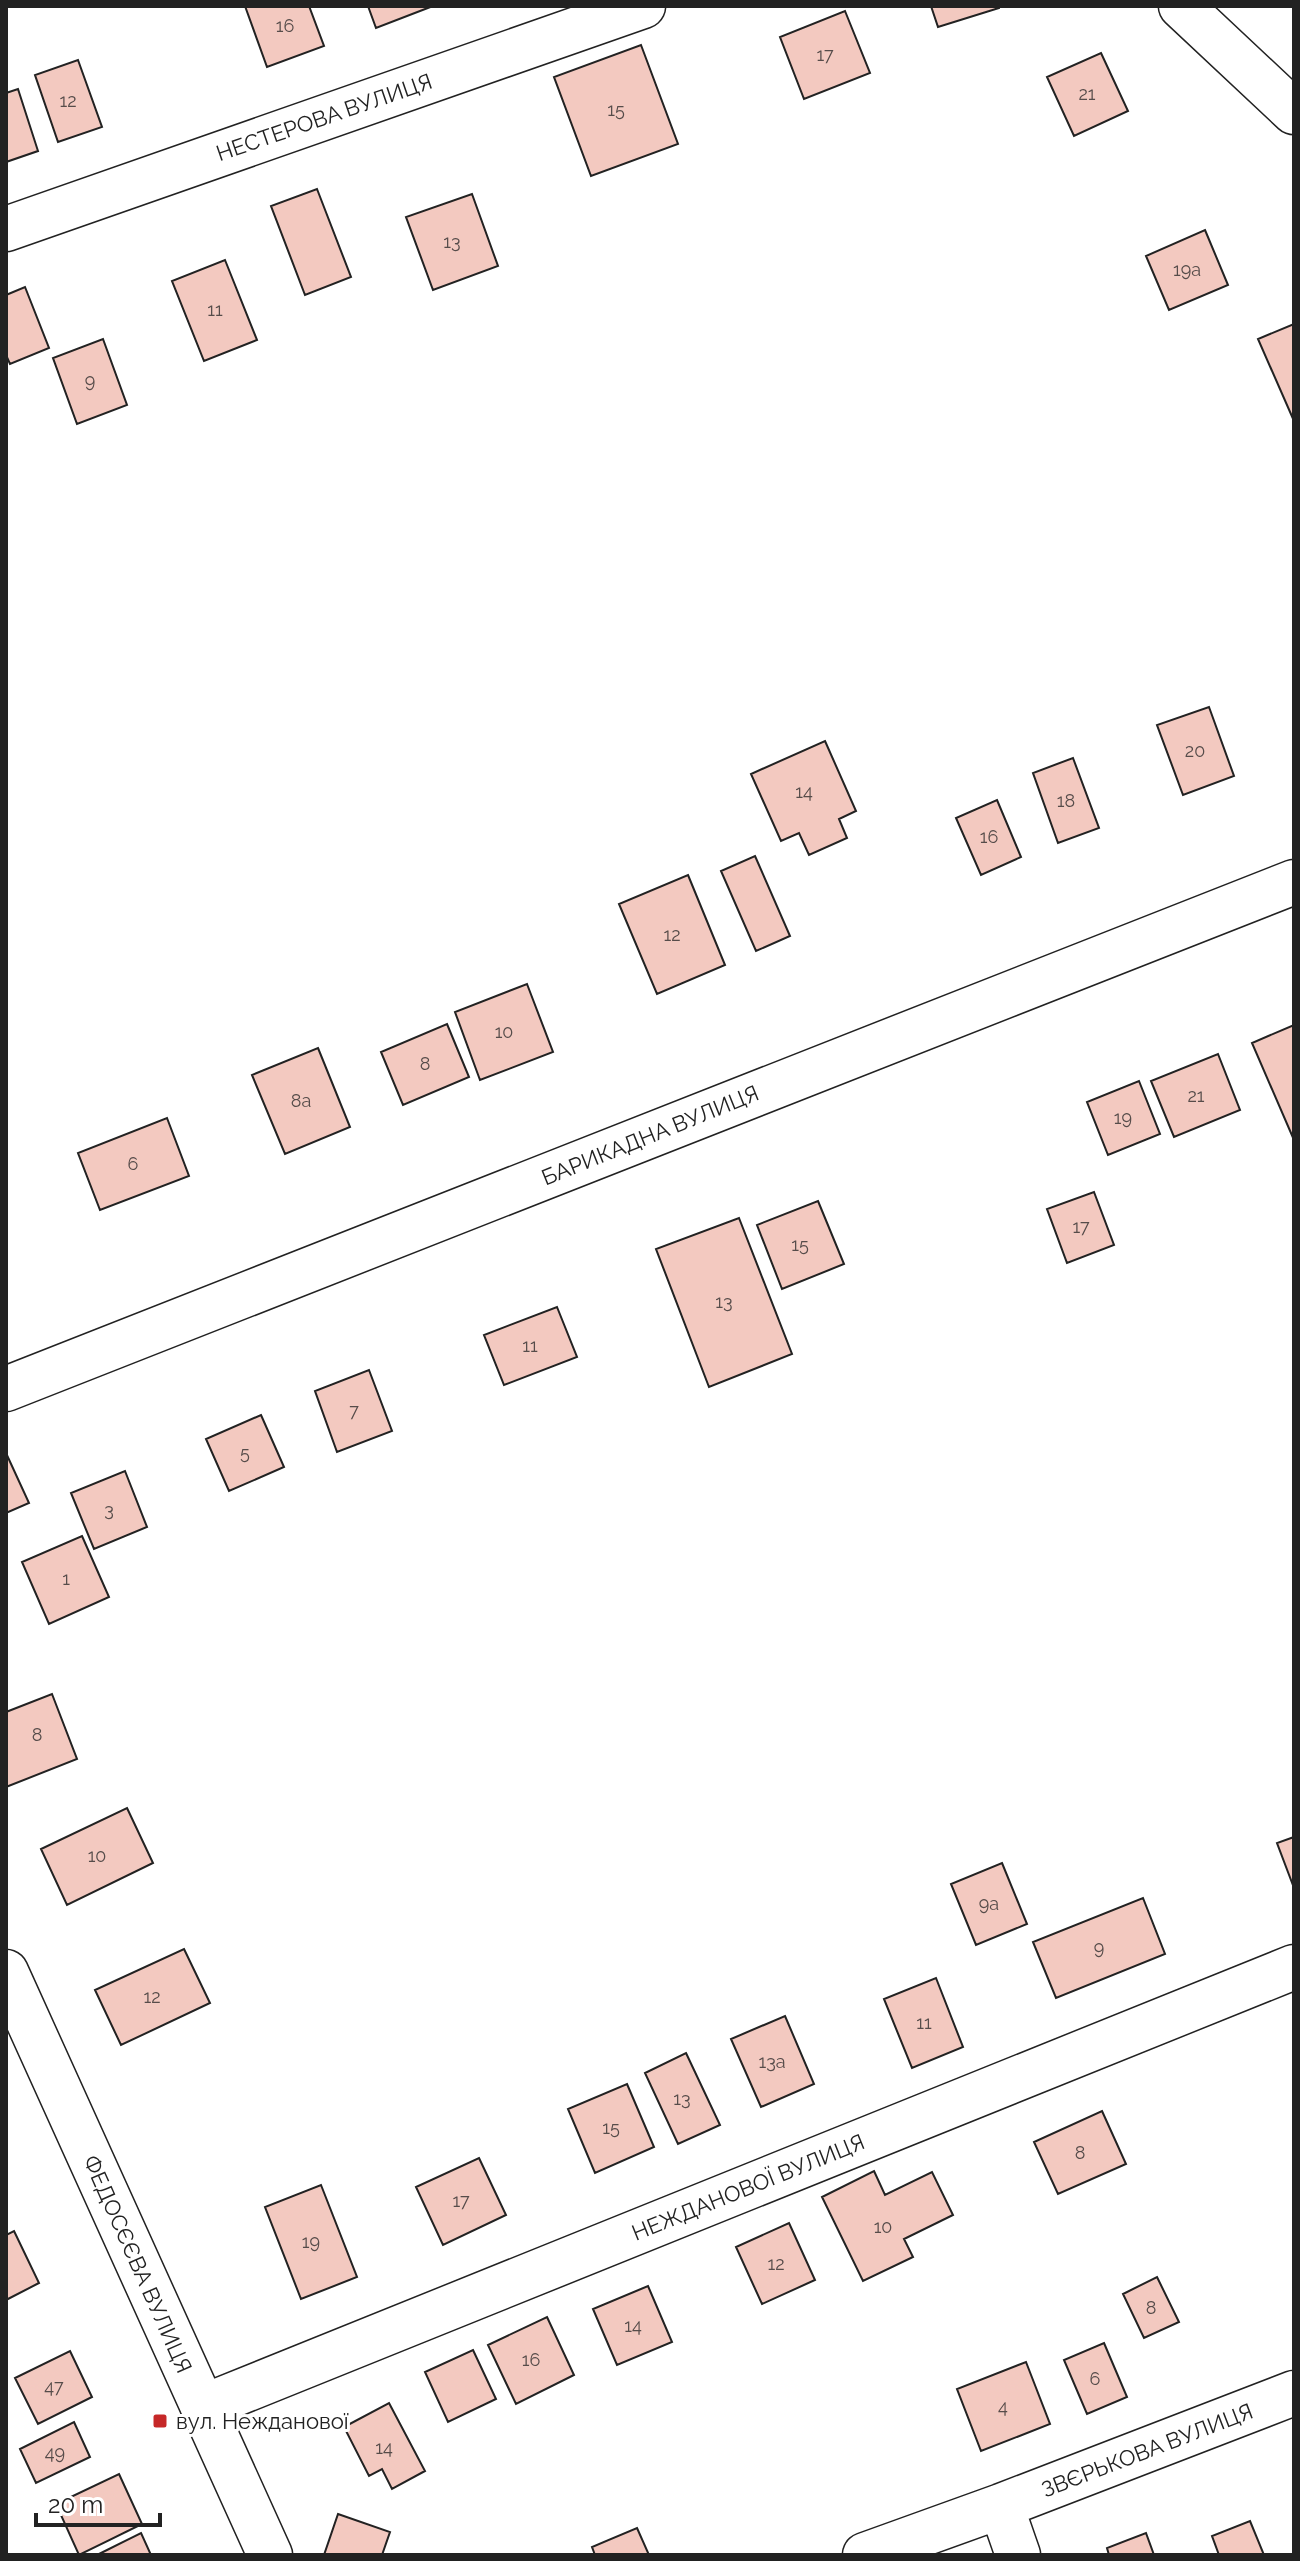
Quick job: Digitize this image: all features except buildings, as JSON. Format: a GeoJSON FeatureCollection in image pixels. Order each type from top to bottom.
{"type":"FeatureCollection","features":[{"type":"Feature","properties":{"kind":"street","name":"НЕСТЕРОВА ВУЛИЦЯ"},"geometry":{"type":"LineString","coordinates":[[6,229],[643,6]]}},
{"type":"Feature","properties":{"kind":"street"},"geometry":{"type":"LineString","coordinates":[[1181,6],[1294,112]]}},
{"type":"Feature","properties":{"kind":"street","name":"БАРИКАДНА ВУЛИЦЯ"},"geometry":{"type":"LineString","coordinates":[[6,1389],[1294,882]]}},
{"type":"Feature","properties":{"kind":"street","name":"НЕЖДАНОВОЇ ВУЛИЦЯ"},"geometry":{"type":"LineString","coordinates":[[203,2407],[1294,1967]]}},
{"type":"Feature","properties":{"kind":"street","name":"ФЕДОСЄЄВА ВУЛИЦЯ"},"geometry":{"type":"LineString","coordinates":[[6,1972],[270,2555]]}},
{"type":"Feature","properties":{"kind":"street","name":"ЗВЄРЬКОВА ВУЛИЦЯ"},"geometry":{"type":"LineString","coordinates":[[865,2555],[1294,2393]]}},
{"type":"Feature","properties":{"kind":"street"},"geometry":{"type":"LineString","coordinates":[[1001,2506],[1018,2555]]}},
{"type":"Feature","properties":{"kind":"place","name":"вул. Нежданової"},"geometry":{"type":"Point","coordinates":[160,2421]}}]}
